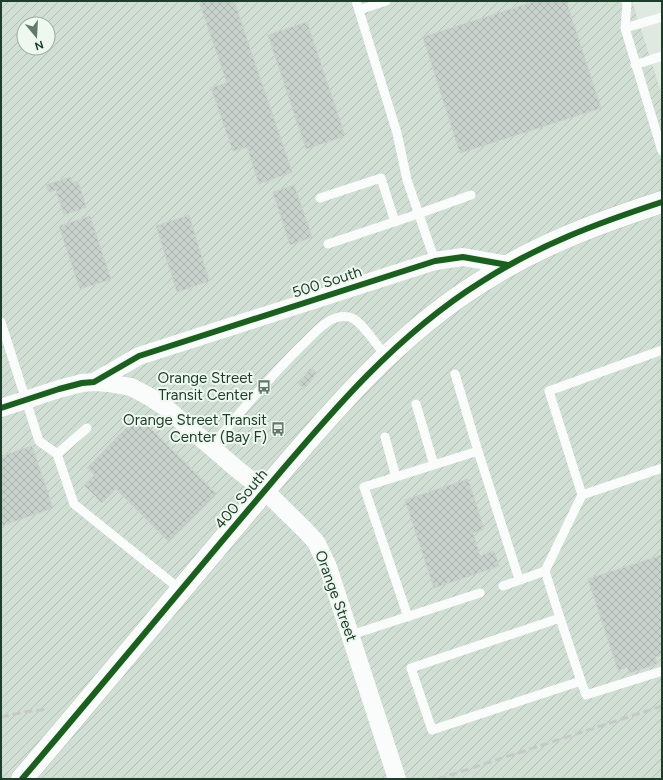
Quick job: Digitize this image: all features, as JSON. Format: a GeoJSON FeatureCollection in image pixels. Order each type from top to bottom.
{"type":"FeatureCollection","features":[{"type":"Feature","properties":{"kind":"street"},"geometry":{"type":"LineString","coordinates":[[508,265],[540,248],[582,230],[604,221],[662,202]]}},
{"type":"Feature","properties":{"kind":"street","name":"500 South"},"geometry":{"type":"LineString","coordinates":[[1,408],[70,385],[94,382],[139,356],[435,261],[463,257],[508,265]]}},
{"type":"Feature","properties":{"kind":"street","name":"400 South"},"geometry":{"type":"LineString","coordinates":[[22,779],[265,491],[347,397],[406,337],[479,282],[508,265]]}},
{"type":"Feature","properties":{"kind":"street","name":"Orange Street"},"geometry":{"type":"LineString","coordinates":[[94,382],[120,384],[140,391],[165,406],[211,447],[265,491],[316,542],[328,567],[397,779]]}},
{"type":"Feature","properties":{"kind":"lane"},"geometry":{"type":"LineString","coordinates":[[356,1],[397,133],[407,180],[435,261]]}},
{"type":"Feature","properties":{"kind":"lane"},"geometry":{"type":"LineString","coordinates":[[359,10],[386,1]]}},
{"type":"Feature","properties":{"kind":"lane"},"geometry":{"type":"LineString","coordinates":[[626,1],[625,28],[635,65],[662,149]]}},
{"type":"Feature","properties":{"kind":"lane"},"geometry":{"type":"LineString","coordinates":[[625,28],[662,17]]}},
{"type":"Feature","properties":{"kind":"lane"},"geometry":{"type":"LineString","coordinates":[[635,65],[662,56]]}},
{"type":"Feature","properties":{"kind":"lane"},"geometry":{"type":"LineString","coordinates":[[320,198],[381,178],[395,222]]}},
{"type":"Feature","properties":{"kind":"lane"},"geometry":{"type":"LineString","coordinates":[[328,244],[471,195]]}},
{"type":"Feature","properties":{"kind":"lane"},"geometry":{"type":"LineString","coordinates":[[211,447],[250,399],[281,366],[330,320],[340,316],[352,318],[364,328],[386,356]]}},
{"type":"Feature","properties":{"kind":"lane"},"geometry":{"type":"LineString","coordinates":[[1,322],[5,354],[25,400],[39,441],[57,454],[74,504],[181,590]]}},
{"type":"Feature","properties":{"kind":"lane"},"geometry":{"type":"LineString","coordinates":[[662,350],[549,391],[582,495],[545,570],[586,695],[662,671]]}},
{"type":"Feature","properties":{"kind":"lane"},"geometry":{"type":"LineString","coordinates":[[455,374],[519,579]]}},
{"type":"Feature","properties":{"kind":"lane"},"geometry":{"type":"LineString","coordinates":[[416,404],[434,465]]}},
{"type":"Feature","properties":{"kind":"lane"},"geometry":{"type":"LineString","coordinates":[[57,454],[87,428]]}},
{"type":"Feature","properties":{"kind":"lane"},"geometry":{"type":"LineString","coordinates":[[385,437],[396,477]]}},
{"type":"Feature","properties":{"kind":"lane"},"geometry":{"type":"LineString","coordinates":[[408,617],[364,487],[478,451]]}},
{"type":"Feature","properties":{"kind":"lane"},"geometry":{"type":"LineString","coordinates":[[582,495],[662,468]]}},
{"type":"Feature","properties":{"kind":"lane"},"geometry":{"type":"LineString","coordinates":[[504,586],[545,570]]}},
{"type":"Feature","properties":{"kind":"lane"},"geometry":{"type":"LineString","coordinates":[[351,635],[480,593]]}},
{"type":"Feature","properties":{"kind":"lane"},"geometry":{"type":"LineString","coordinates":[[560,618],[411,668],[432,730],[580,680]]}},
{"type":"Feature","properties":{"kind":"shaded area"},"geometry":{"type":"Polygon","coordinates":[[[1,1],[632,1],[662,95],[662,779],[1,779],[1,1]]]}},
{"type":"Feature","properties":{"kind":"building"},"geometry":{"type":"Polygon","coordinates":[[[199,1],[234,1],[292,172],[259,184],[247,147],[233,151],[211,88],[227,83],[199,1]]]}},
{"type":"Feature","properties":{"kind":"building"},"geometry":{"type":"Polygon","coordinates":[[[536,1],[566,1],[601,108],[460,153],[423,37],[536,1]]]}},
{"type":"Feature","properties":{"kind":"building"},"geometry":{"type":"Polygon","coordinates":[[[307,22],[345,136],[306,149],[268,35],[307,22]]]}},
{"type":"Feature","properties":{"kind":"building"},"geometry":{"type":"Polygon","coordinates":[[[70,177],[72,183],[78,181],[86,207],[64,215],[56,190],[49,192],[46,185],[70,177]]]}},
{"type":"Feature","properties":{"kind":"building"},"geometry":{"type":"Polygon","coordinates":[[[294,185],[312,237],[290,245],[273,192],[294,185]]]}},
{"type":"Feature","properties":{"kind":"building"},"geometry":{"type":"Polygon","coordinates":[[[189,215],[209,281],[177,292],[156,226],[189,215]]]}},
{"type":"Feature","properties":{"kind":"building"},"geometry":{"type":"Polygon","coordinates":[[[90,216],[111,279],[80,289],[59,226],[90,216]]]}},
{"type":"Feature","properties":{"kind":"building"},"geometry":{"type":"Polygon","coordinates":[[[311,368],[317,373],[304,389],[298,383],[311,368]]]}},
{"type":"Feature","properties":{"kind":"building"},"geometry":{"type":"Polygon","coordinates":[[[138,416],[216,493],[168,541],[116,489],[102,503],[84,485],[94,475],[87,468],[138,416]]]}},
{"type":"Feature","properties":{"kind":"building"},"geometry":{"type":"Polygon","coordinates":[[[32,446],[53,508],[1,526],[1,456],[32,446]]]}},
{"type":"Feature","properties":{"kind":"building"},"geometry":{"type":"Polygon","coordinates":[[[468,479],[484,529],[473,533],[480,556],[494,551],[499,566],[434,588],[405,500],[468,479]]]}},
{"type":"Feature","properties":{"kind":"building"},"geometry":{"type":"Polygon","coordinates":[[[662,555],[662,655],[655,657],[657,664],[629,673],[627,667],[618,670],[588,579],[662,555]]]}},
{"type":"Feature","properties":{"kind":"railway"},"geometry":{"type":"LineString","coordinates":[[438,779],[662,706]]}},
{"type":"Feature","properties":{"kind":"railway"},"geometry":{"type":"LineString","coordinates":[[1,717],[48,709]]}},
{"type":"Feature","properties":{"kind":"cycle path"},"geometry":{"type":"LineString","coordinates":[[22,779],[329,416],[356,386],[415,330],[447,305],[481,282],[524,257],[569,236],[662,202]]}},
{"type":"Feature","properties":{"kind":"cycle path"},"geometry":{"type":"LineString","coordinates":[[1,408],[59,389],[82,383],[94,382],[139,356],[435,261],[463,257],[508,265]]}},
{"type":"Feature","properties":{"kind":"place","name":"Orange Street Transit Center"},"geometry":{"type":"Point","coordinates":[264,387]}},
{"type":"Feature","properties":{"kind":"place","name":"Orange Street Transit Center (Bay F)"},"geometry":{"type":"Point","coordinates":[278,429]}}]}
